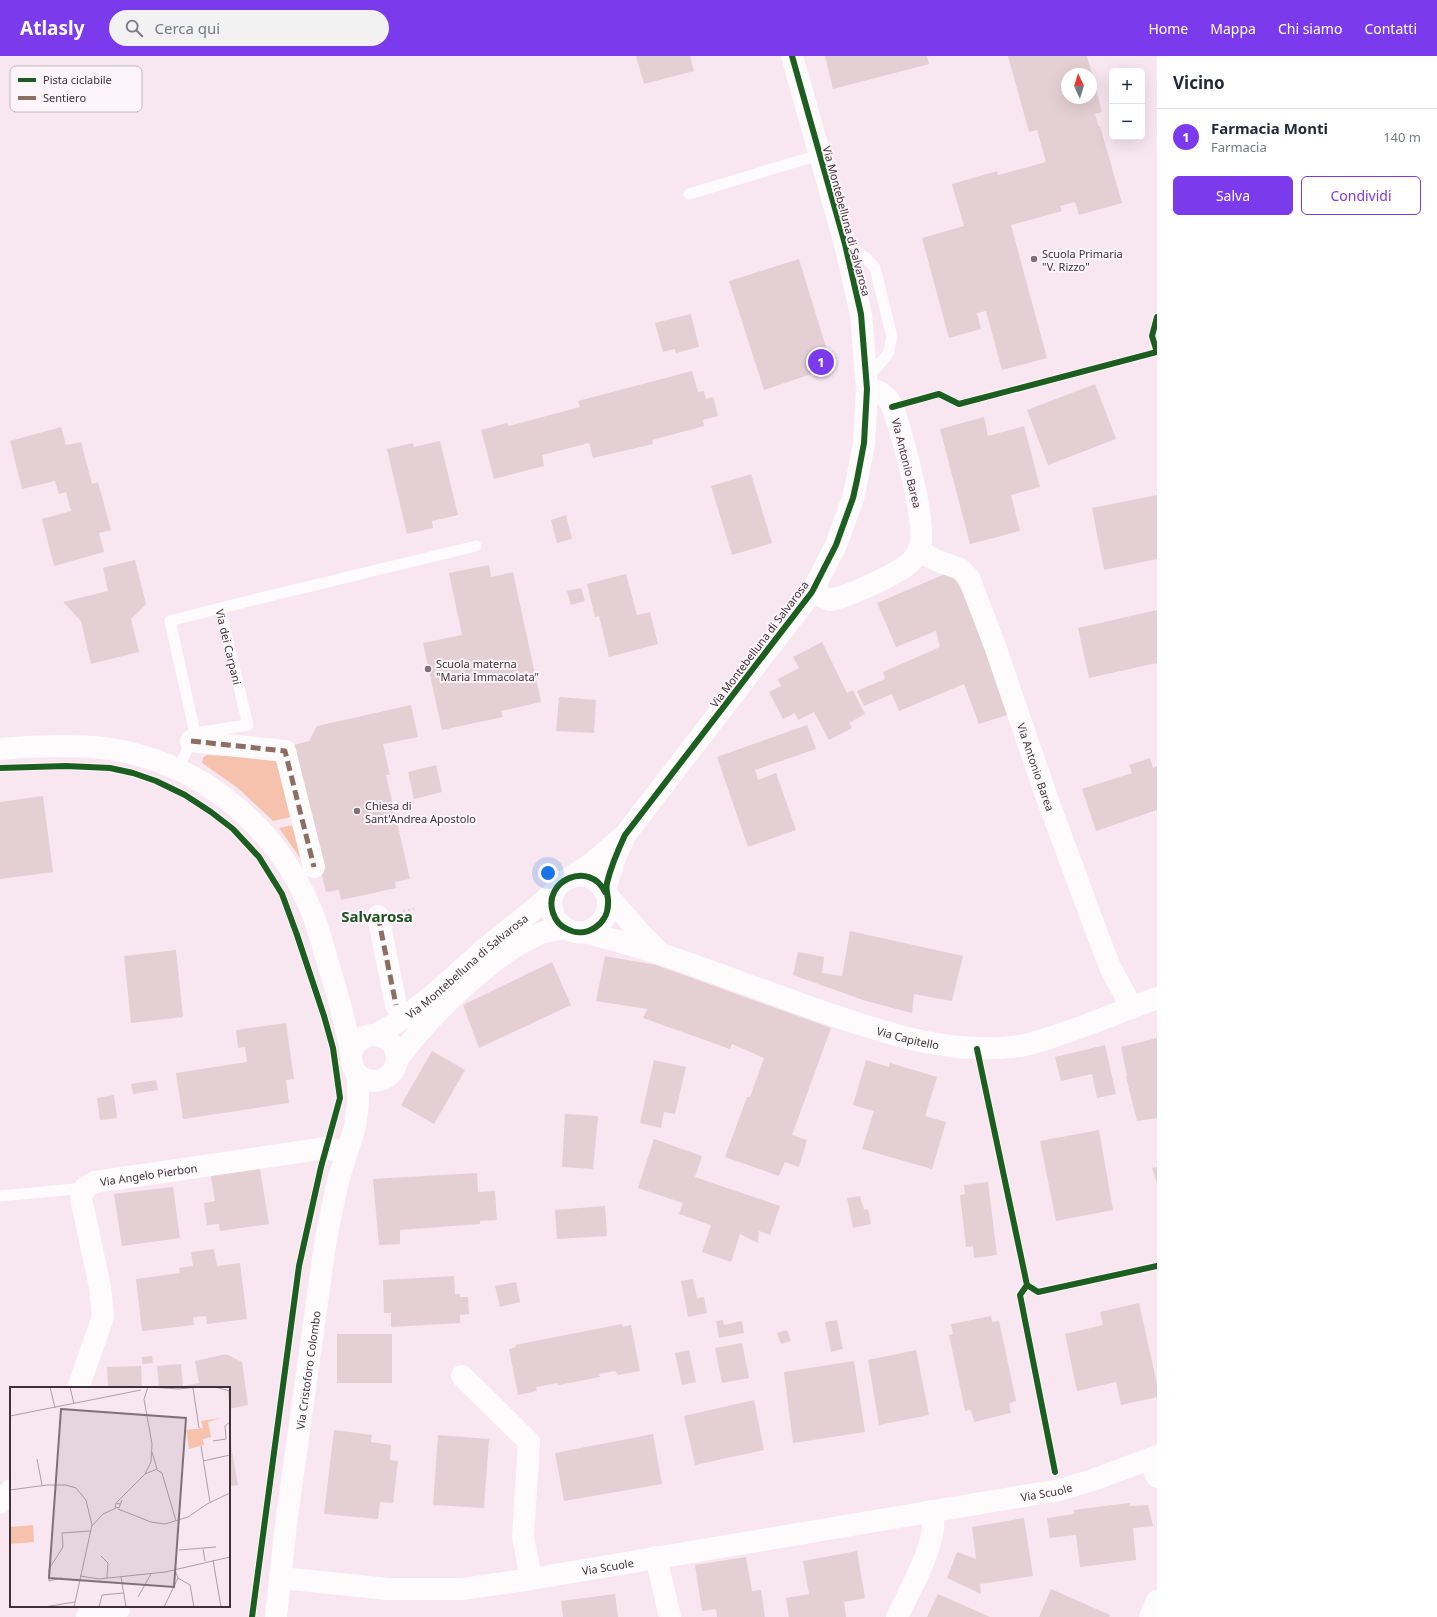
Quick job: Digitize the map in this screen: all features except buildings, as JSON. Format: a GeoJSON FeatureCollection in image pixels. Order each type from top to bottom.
{"type":"FeatureCollection","features":[{"type":"Feature","properties":{"kind":"street","name":"Via Montebelluna di Salvarosa"},"geometry":{"type":"LineString","coordinates":[[573,876],[591,864],[625,835],[812,592],[836,545],[853,498],[864,444],[867,384],[861,314],[855,282],[845,244],[792,56]]}},
{"type":"Feature","properties":{"kind":"street","name":"Via Antonio Barea"},"geometry":{"type":"LineString","coordinates":[[867,384],[884,394],[891,403],[895,416],[918,507],[921,525],[921,544],[918,551],[938,561],[960,569],[969,578],[995,646],[1050,806],[1101,944],[1110,967],[1132,1008]]}},
{"type":"Feature","properties":{"kind":"street"},"geometry":{"type":"LineString","coordinates":[[812,592],[830,600],[838,598],[900,570],[912,561],[918,551]]}},
{"type":"Feature","properties":{"kind":"street"},"geometry":{"type":"LineString","coordinates":[[193,737],[285,751],[314,867]]}},
{"type":"Feature","properties":{"kind":"street"},"geometry":{"type":"LineString","coordinates":[[0,749],[63,746],[94,748],[152,759],[186,773],[231,802],[259,829],[279,854],[300,888],[312,912],[346,1028],[352,1066],[358,1075],[365,1080],[373,1082],[382,1080],[393,1068],[396,1052],[392,1045],[382,1037],[372,1035],[355,1023],[337,994]]}},
{"type":"Feature","properties":{"kind":"street","name":"Via Montebelluna di Salvarosa"},"geometry":{"type":"LineString","coordinates":[[606,894],[611,868],[625,835]]}},
{"type":"Feature","properties":{"kind":"street"},"geometry":{"type":"LineString","coordinates":[[606,894],[608,903],[604,920],[598,926],[574,931],[560,924],[553,913],[552,900],[554,892],[565,880],[573,876],[582,875],[590,878],[597,882],[641,934],[664,955]]}},
{"type":"Feature","properties":{"kind":"street","name":"Via Montebelluna di Salvarosa"},"geometry":{"type":"LineString","coordinates":[[372,1035],[400,1021],[417,1008],[554,892]]}},
{"type":"Feature","properties":{"kind":"street"},"geometry":{"type":"LineString","coordinates":[[378,916],[396,1005]]}},
{"type":"Feature","properties":{"kind":"street","name":"Via Montebelluna di Salvarosa"},"geometry":{"type":"LineString","coordinates":[[393,1068],[413,1040],[446,1005],[490,965],[519,945],[540,933],[553,930],[574,931]]}},
{"type":"Feature","properties":{"kind":"street","name":"Via Capitello"},"geometry":{"type":"LineString","coordinates":[[574,931],[643,948],[871,1028],[899,1037],[929,1044],[977,1049],[1030,1044],[1070,1031],[1157,998]]}},
{"type":"Feature","properties":{"kind":"street"},"geometry":{"type":"LineString","coordinates":[[351,1054],[358,1042],[372,1035]]}},
{"type":"Feature","properties":{"kind":"street","name":"Via Cristoforo Colombo"},"geometry":{"type":"LineString","coordinates":[[355,1127],[393,1068]]}},
{"type":"Feature","properties":{"kind":"street","name":"Via Cristoforo Colombo"},"geometry":{"type":"LineString","coordinates":[[276,1617],[286,1524],[330,1210],[355,1127],[358,1102],[358,1075]]}},
{"type":"Feature","properties":{"kind":"street","name":"Via Angelo Pierbon"},"geometry":{"type":"LineString","coordinates":[[78,1387],[103,1317],[100,1287],[82,1198],[85,1188],[95,1182],[326,1148],[346,1153]]}},
{"type":"Feature","properties":{"kind":"street"},"geometry":{"type":"LineString","coordinates":[[462,1376],[529,1442],[523,1536],[531,1579]]}},
{"type":"Feature","properties":{"kind":"street","name":"Via Scuole"},"geometry":{"type":"LineString","coordinates":[[281,1578],[388,1589],[462,1589],[531,1579],[1059,1490],[1155,1464]]}},
{"type":"Feature","properties":{"kind":"street"},"geometry":{"type":"LineString","coordinates":[[0,1503],[10,1491]]}},
{"type":"Feature","properties":{"kind":"street"},"geometry":{"type":"LineString","coordinates":[[897,1617],[919,1571],[930,1539],[933,1527],[931,1511]]}},
{"type":"Feature","properties":{"kind":"street"},"geometry":{"type":"LineString","coordinates":[[656,1557],[670,1617]]}},
{"type":"Feature","properties":{"kind":"street"},"geometry":{"type":"LineString","coordinates":[[1150,1617],[1157,1600]]}},
{"type":"Feature","properties":{"kind":"street"},"geometry":{"type":"LineString","coordinates":[[87,1617],[119,1609]]}},
{"type":"Feature","properties":{"kind":"lane"},"geometry":{"type":"LineString","coordinates":[[689,194],[819,155]]}},
{"type":"Feature","properties":{"kind":"lane"},"geometry":{"type":"LineString","coordinates":[[220,608],[476,546]]}},
{"type":"Feature","properties":{"kind":"lane","name":"Via dei Carpani"},"geometry":{"type":"LineString","coordinates":[[220,608],[248,725],[193,737],[170,621],[220,608]]}},
{"type":"Feature","properties":{"kind":"lane"},"geometry":{"type":"LineString","coordinates":[[178,769],[193,737]]}},
{"type":"Feature","properties":{"kind":"lane"},"geometry":{"type":"LineString","coordinates":[[0,1196],[85,1188]]}},
{"type":"Feature","properties":{"kind":"shaded area"},"geometry":{"type":"Polygon","coordinates":[[[207,755],[283,759],[295,816],[273,821],[238,788],[202,763],[203,758],[207,755]]]}},
{"type":"Feature","properties":{"kind":"shaded area"},"geometry":{"type":"Polygon","coordinates":[[[298,824],[305,865],[279,828],[298,824]]]}},
{"type":"Feature","properties":{"kind":"marked path"},"geometry":{"type":"LineString","coordinates":[[191,741],[285,751],[314,867]]}},
{"type":"Feature","properties":{"kind":"marked path"},"geometry":{"type":"LineString","coordinates":[[378,916],[396,1005]]}},
{"type":"Feature","properties":{"kind":"cycle path"},"geometry":{"type":"LineString","coordinates":[[605,892],[598,882],[589,877],[579,876],[569,878],[561,883],[554,891],[551,901],[553,913],[558,922],[564,928],[574,932],[588,931],[600,924],[607,912],[607,883],[617,852],[625,835],[812,592],[836,545],[853,498],[864,443],[867,389],[861,314],[845,244],[792,56]]}},
{"type":"Feature","properties":{"kind":"cycle path"},"geometry":{"type":"LineString","coordinates":[[892,407],[939,394],[959,404],[1157,352],[1152,336],[1157,317]]}},
{"type":"Feature","properties":{"kind":"cycle path"},"geometry":{"type":"LineString","coordinates":[[0,768],[66,766],[110,768],[133,773],[156,781],[185,795],[211,812],[233,829],[259,857],[282,894],[324,1016],[333,1048],[340,1098],[321,1167],[299,1266],[252,1617]]}},
{"type":"Feature","properties":{"kind":"cycle path"},"geometry":{"type":"LineString","coordinates":[[977,1049],[1027,1285],[1038,1292],[1157,1266]]}},
{"type":"Feature","properties":{"kind":"cycle path"},"geometry":{"type":"LineString","coordinates":[[1027,1285],[1020,1295],[1055,1472]]}},
{"type":"Feature","properties":{"kind":"place","name":"Scuola Primaria \"V. Rizzo\""},"geometry":{"type":"Point","coordinates":[1034,259]}},
{"type":"Feature","properties":{"kind":"place","name":"Farmacia Monti"},"geometry":{"type":"Point","coordinates":[821,362]}},
{"type":"Feature","properties":{"kind":"place","name":"Scuola materna \"Maria Immacolata\""},"geometry":{"type":"Point","coordinates":[428,669]}},
{"type":"Feature","properties":{"kind":"place","name":"Chiesa di Sant'Andrea Apostolo"},"geometry":{"type":"Point","coordinates":[357,811]}},
{"type":"Feature","properties":{"kind":"district","name":"Salvarosa"},"geometry":{"type":"Point","coordinates":[377,916]}}]}
